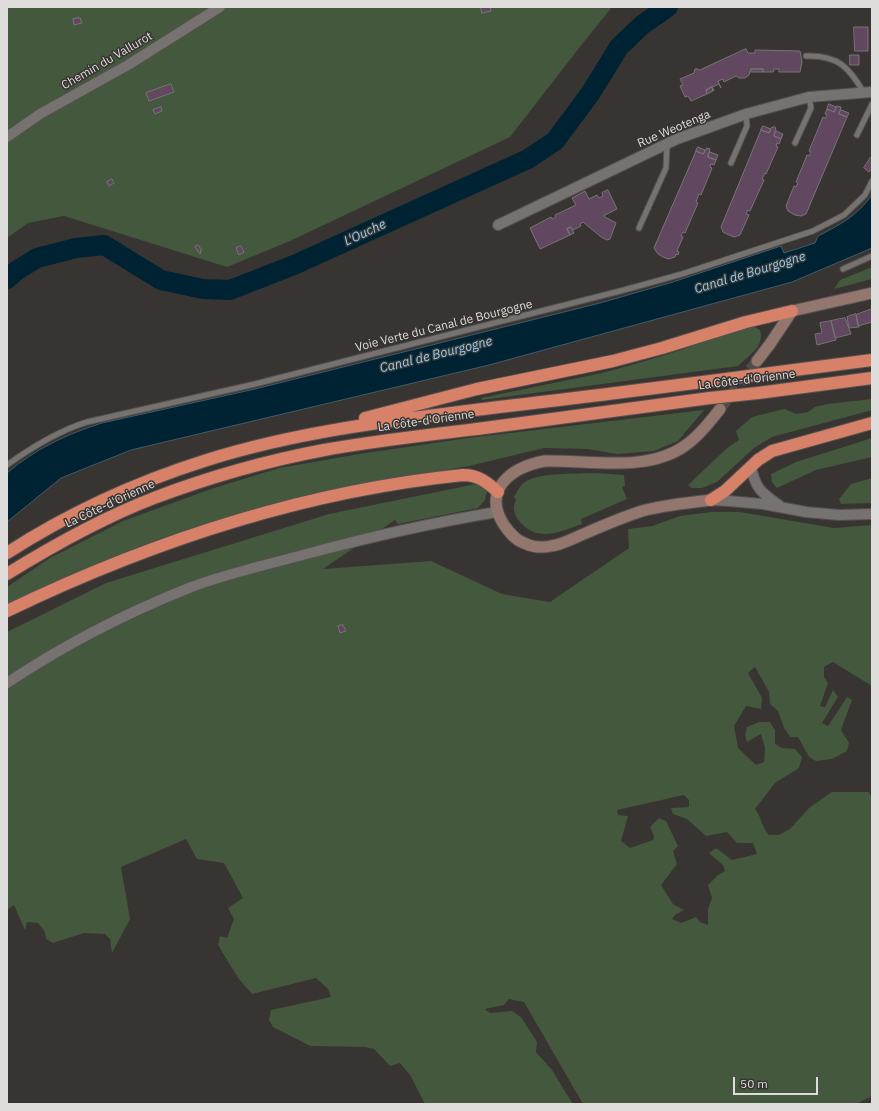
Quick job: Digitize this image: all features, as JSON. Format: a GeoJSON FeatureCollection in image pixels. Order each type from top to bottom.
{"type":"FeatureCollection","features":[{"type":"Feature","properties":{"kind":"highway"},"geometry":{"type":"LineString","coordinates":[[253,448],[477,389],[613,361],[662,348],[746,322],[792,311]]}},
{"type":"Feature","properties":{"kind":"highway","name":"La Côte-d'Orienne"},"geometry":{"type":"LineString","coordinates":[[7,553],[60,522],[125,491],[165,474],[208,460],[253,448],[334,430],[406,419],[872,360]]}},
{"type":"Feature","properties":{"kind":"highway","name":"La Côte-d'Orienne"},"geometry":{"type":"LineString","coordinates":[[7,574],[72,536],[146,501],[230,472],[279,460],[324,450],[389,440],[872,378]]}},
{"type":"Feature","properties":{"kind":"highway"},"geometry":{"type":"LineString","coordinates":[[711,500],[725,491],[766,454],[778,449],[872,423]]}},
{"type":"Feature","properties":{"kind":"highway"},"geometry":{"type":"LineString","coordinates":[[7,612],[81,577],[165,544],[239,520],[317,500],[372,489],[463,475],[476,476],[498,492]]}},
{"type":"Feature","properties":{"kind":"main road"},"geometry":{"type":"LineString","coordinates":[[757,361],[792,311],[872,293]]}},
{"type":"Feature","properties":{"kind":"main road"},"geometry":{"type":"LineString","coordinates":[[711,500],[675,504],[640,512],[562,543],[545,547],[531,546],[516,539],[505,526],[497,512],[496,499],[502,484],[512,472],[534,463],[561,460],[631,463],[647,461],[669,455],[692,440],[720,409]]}},
{"type":"Feature","properties":{"kind":"street","name":"Chemin du Vallurot"},"geometry":{"type":"LineString","coordinates":[[7,137],[40,114],[128,65],[220,7]]}},
{"type":"Feature","properties":{"kind":"street","name":"Rue Weotenga"},"geometry":{"type":"LineString","coordinates":[[498,225],[677,139],[746,114],[809,97],[868,92]]}},
{"type":"Feature","properties":{"kind":"street"},"geometry":{"type":"LineString","coordinates":[[751,466],[757,486],[767,497],[783,508]]}},
{"type":"Feature","properties":{"kind":"street"},"geometry":{"type":"LineString","coordinates":[[711,500],[744,502],[806,512],[839,515],[872,514]]}},
{"type":"Feature","properties":{"kind":"street"},"geometry":{"type":"LineString","coordinates":[[7,683],[57,652],[108,624],[154,603],[212,580],[406,529],[451,519],[497,512]]}},
{"type":"Feature","properties":{"kind":"lane"},"geometry":{"type":"LineString","coordinates":[[806,56],[819,56],[830,59],[846,67],[868,92]]}},
{"type":"Feature","properties":{"kind":"lane"},"geometry":{"type":"LineString","coordinates":[[795,143],[811,108],[809,97]]}},
{"type":"Feature","properties":{"kind":"lane"},"geometry":{"type":"LineString","coordinates":[[857,135],[872,104]]}},
{"type":"Feature","properties":{"kind":"lane"},"geometry":{"type":"LineString","coordinates":[[731,163],[747,126],[746,114]]}},
{"type":"Feature","properties":{"kind":"lane"},"geometry":{"type":"LineString","coordinates":[[639,228],[666,168],[667,144]]}},
{"type":"Feature","properties":{"kind":"lane","name":"Voie Verte du Canal de Bourgogne"},"geometry":{"type":"LineString","coordinates":[[7,465],[48,438],[68,428],[87,422],[255,384],[624,290],[682,274],[813,231],[844,215],[865,194],[872,181]]}},
{"type":"Feature","properties":{"kind":"lane"},"geometry":{"type":"LineString","coordinates":[[842,269],[872,256]]}},
{"type":"Feature","properties":{"kind":"green space"},"geometry":{"type":"Polygon","coordinates":[[[7,7],[612,7],[510,137],[290,241],[227,267],[64,216],[28,223],[7,238],[7,7]]]}},
{"type":"Feature","properties":{"kind":"green space"},"geometry":{"type":"Polygon","coordinates":[[[872,267],[872,279],[834,289],[840,280],[872,267]]]}},
{"type":"Feature","properties":{"kind":"green space"},"geometry":{"type":"Polygon","coordinates":[[[755,327],[760,330],[761,336],[758,346],[738,366],[482,400],[481,398],[602,373],[681,350],[741,328],[755,327]]]}},
{"type":"Feature","properties":{"kind":"green space"},"geometry":{"type":"Polygon","coordinates":[[[872,399],[872,410],[772,437],[754,448],[717,482],[702,488],[692,488],[688,485],[727,448],[739,440],[736,431],[752,417],[784,409],[797,414],[808,412],[815,407],[827,404],[872,399]]]}},
{"type":"Feature","properties":{"kind":"green space"},"geometry":{"type":"Polygon","coordinates":[[[704,410],[678,441],[654,451],[617,454],[588,449],[544,448],[469,466],[374,482],[221,519],[162,538],[87,569],[7,605],[7,587],[50,558],[123,521],[211,489],[279,468],[359,454],[468,438],[704,410]]]}},
{"type":"Feature","properties":{"kind":"green space"},"geometry":{"type":"Polygon","coordinates":[[[872,438],[872,457],[816,470],[777,488],[772,482],[771,474],[796,462],[872,438]]]}},
{"type":"Feature","properties":{"kind":"green space"},"geometry":{"type":"Polygon","coordinates":[[[595,473],[624,475],[625,486],[622,487],[627,499],[581,519],[582,524],[549,534],[533,532],[526,528],[516,516],[514,508],[516,500],[514,497],[523,483],[549,475],[595,473]]]}},
{"type":"Feature","properties":{"kind":"green space"},"geometry":{"type":"Polygon","coordinates":[[[872,478],[872,503],[841,504],[839,499],[851,484],[872,478]]]}},
{"type":"Feature","properties":{"kind":"green space"},"geometry":{"type":"Polygon","coordinates":[[[476,484],[483,486],[487,491],[485,500],[478,508],[398,524],[395,520],[323,569],[431,561],[502,594],[550,602],[629,548],[628,529],[652,526],[680,516],[711,512],[740,512],[834,528],[872,525],[872,686],[833,662],[824,667],[824,677],[828,683],[820,706],[825,707],[833,690],[838,697],[822,723],[828,726],[847,697],[852,700],[841,730],[849,743],[847,751],[832,759],[816,761],[809,757],[798,737],[790,737],[784,728],[778,711],[770,704],[769,692],[755,667],[748,673],[762,698],[761,709],[746,706],[734,726],[738,748],[756,765],[764,762],[765,748],[761,734],[747,742],[745,735],[747,727],[759,722],[770,722],[775,730],[775,744],[782,748],[795,749],[802,757],[799,768],[775,783],[755,809],[769,835],[779,835],[790,829],[809,808],[832,792],[869,792],[872,799],[872,1096],[856,1104],[583,1104],[524,1002],[509,999],[504,1005],[485,1009],[490,1013],[512,1011],[521,1017],[537,1042],[536,1052],[552,1070],[573,1104],[425,1104],[410,1075],[400,1063],[390,1066],[374,1049],[365,1047],[310,1046],[273,1027],[269,1020],[271,1010],[331,997],[328,989],[316,978],[252,994],[238,978],[218,945],[220,936],[227,938],[234,919],[228,908],[243,898],[224,863],[197,859],[186,839],[121,867],[130,919],[112,953],[110,939],[105,934],[84,933],[53,943],[46,939],[45,932],[38,923],[27,922],[25,930],[14,905],[7,910],[7,632],[106,583],[329,514],[476,484]],[[684,795],[617,810],[618,815],[628,816],[621,841],[630,848],[653,840],[654,836],[650,827],[659,818],[666,821],[678,846],[673,851],[677,864],[661,885],[673,904],[684,910],[675,915],[672,919],[681,923],[696,917],[700,922],[708,925],[708,909],[712,898],[708,885],[718,875],[725,871],[723,865],[709,853],[716,848],[732,860],[757,854],[753,843],[737,843],[727,832],[706,836],[687,819],[673,814],[671,808],[689,807],[689,800],[684,795]]]}},
{"type":"Feature","properties":{"kind":"water","name":"Canal de Bourgogne"},"geometry":{"type":"Polygon","coordinates":[[[872,195],[872,248],[792,282],[489,365],[131,450],[61,478],[7,522],[7,473],[40,450],[76,432],[102,423],[255,389],[600,303],[673,282],[781,246],[784,253],[815,243],[818,236],[834,228],[855,214],[872,195]]]}},
{"type":"Feature","properties":{"kind":"building"},"geometry":{"type":"Polygon","coordinates":[[[481,7],[490,7],[491,11],[482,13],[481,7]]]}},
{"type":"Feature","properties":{"kind":"building"},"geometry":{"type":"Polygon","coordinates":[[[80,18],[82,23],[74,25],[73,19],[80,18]]]}},
{"type":"Feature","properties":{"kind":"building"},"geometry":{"type":"Polygon","coordinates":[[[854,27],[868,27],[868,51],[855,51],[854,27]]]}},
{"type":"Feature","properties":{"kind":"building"},"geometry":{"type":"Polygon","coordinates":[[[746,49],[748,53],[755,53],[755,50],[800,51],[802,62],[800,72],[779,72],[779,69],[774,69],[773,72],[763,72],[763,69],[751,69],[749,75],[745,78],[739,78],[736,76],[724,82],[723,79],[718,81],[721,88],[719,84],[706,90],[707,94],[691,101],[688,96],[685,97],[680,86],[683,85],[680,79],[694,73],[695,69],[699,70],[746,49]]]}},
{"type":"Feature","properties":{"kind":"building"},"geometry":{"type":"Polygon","coordinates":[[[850,55],[859,55],[859,65],[850,65],[850,55]]]}},
{"type":"Feature","properties":{"kind":"building"},"geometry":{"type":"Polygon","coordinates":[[[751,69],[763,69],[763,72],[751,72],[751,69]]]}},
{"type":"Feature","properties":{"kind":"building"},"geometry":{"type":"Polygon","coordinates":[[[171,84],[174,92],[149,101],[146,93],[171,84]]]}},
{"type":"Feature","properties":{"kind":"building"},"geometry":{"type":"Polygon","coordinates":[[[712,87],[713,91],[707,94],[706,90],[712,87]]]}},
{"type":"Feature","properties":{"kind":"building"},"geometry":{"type":"Polygon","coordinates":[[[829,104],[836,107],[834,112],[827,109],[829,104]]]}},
{"type":"Feature","properties":{"kind":"building"},"geometry":{"type":"Polygon","coordinates":[[[837,106],[841,107],[839,114],[847,117],[806,214],[801,216],[795,215],[788,211],[786,206],[794,186],[796,187],[798,183],[796,182],[807,155],[809,156],[811,152],[809,151],[823,117],[825,118],[827,115],[825,114],[827,109],[834,112],[837,106]]]}},
{"type":"Feature","properties":{"kind":"building"},"geometry":{"type":"Polygon","coordinates":[[[161,107],[162,111],[155,114],[153,110],[161,107]]]}},
{"type":"Feature","properties":{"kind":"building"},"geometry":{"type":"Polygon","coordinates":[[[841,110],[849,113],[847,117],[839,114],[841,110]]]}},
{"type":"Feature","properties":{"kind":"building"},"geometry":{"type":"Polygon","coordinates":[[[763,126],[771,129],[769,133],[761,130],[763,126]]]}},
{"type":"Feature","properties":{"kind":"building"},"geometry":{"type":"Polygon","coordinates":[[[775,127],[776,130],[774,136],[781,139],[779,144],[777,143],[776,146],[778,147],[766,174],[765,173],[762,179],[764,180],[750,211],[748,210],[746,214],[749,215],[740,235],[734,237],[723,232],[721,227],[761,130],[769,133],[771,128],[775,127]]]}},
{"type":"Feature","properties":{"kind":"building"},"geometry":{"type":"Polygon","coordinates":[[[776,131],[783,134],[781,139],[774,136],[776,131]]]}},
{"type":"Feature","properties":{"kind":"building"},"geometry":{"type":"Polygon","coordinates":[[[698,147],[705,150],[703,154],[696,151],[698,147]]]}},
{"type":"Feature","properties":{"kind":"building"},"geometry":{"type":"Polygon","coordinates":[[[707,148],[710,149],[708,157],[716,160],[714,165],[711,164],[710,167],[712,168],[701,195],[699,194],[696,202],[698,203],[685,233],[683,232],[681,236],[683,237],[677,251],[679,252],[678,255],[676,254],[675,257],[669,259],[663,257],[658,254],[654,248],[696,151],[703,154],[707,148]]]}},
{"type":"Feature","properties":{"kind":"building"},"geometry":{"type":"Polygon","coordinates":[[[710,152],[718,155],[716,160],[708,157],[710,152]]]}},
{"type":"Feature","properties":{"kind":"building"},"geometry":{"type":"Polygon","coordinates":[[[871,157],[872,168],[869,172],[864,168],[871,157]]]}},
{"type":"Feature","properties":{"kind":"building"},"geometry":{"type":"Polygon","coordinates":[[[112,179],[114,183],[109,186],[107,182],[112,179]]]}},
{"type":"Feature","properties":{"kind":"building"},"geometry":{"type":"Polygon","coordinates":[[[608,190],[617,209],[603,216],[616,223],[610,239],[607,240],[601,237],[583,222],[580,224],[581,226],[573,230],[571,227],[567,229],[570,235],[540,249],[530,228],[551,217],[552,219],[556,217],[555,215],[576,205],[572,198],[585,191],[589,199],[597,195],[599,198],[603,196],[602,193],[608,190]]]}},
{"type":"Feature","properties":{"kind":"building"},"geometry":{"type":"Polygon","coordinates":[[[571,227],[574,233],[570,235],[567,229],[571,227]]]}},
{"type":"Feature","properties":{"kind":"building"},"geometry":{"type":"Polygon","coordinates":[[[198,245],[202,250],[200,251],[200,254],[195,247],[198,245]]]}},
{"type":"Feature","properties":{"kind":"building"},"geometry":{"type":"Polygon","coordinates":[[[241,246],[244,252],[239,255],[236,248],[241,246]]]}},
{"type":"Feature","properties":{"kind":"building"},"geometry":{"type":"Polygon","coordinates":[[[872,309],[872,322],[858,326],[856,315],[872,309]]]}},
{"type":"Feature","properties":{"kind":"building"},"geometry":{"type":"Polygon","coordinates":[[[856,314],[859,327],[849,328],[847,317],[856,314]]]}},
{"type":"Feature","properties":{"kind":"building"},"geometry":{"type":"Polygon","coordinates":[[[845,318],[851,334],[835,338],[831,321],[845,318]]]}},
{"type":"Feature","properties":{"kind":"building"},"geometry":{"type":"Polygon","coordinates":[[[831,321],[836,340],[817,345],[815,334],[822,333],[820,323],[831,321]]]}},
{"type":"Feature","properties":{"kind":"building"},"geometry":{"type":"Polygon","coordinates":[[[343,625],[346,631],[340,633],[338,626],[343,625]]]}},
{"type":"Feature","properties":{"kind":"waterway","name":"L'Ouche"},"geometry":{"type":"LineString","coordinates":[[7,279],[16,271],[37,258],[76,248],[104,245],[161,280],[203,289],[230,290],[294,265],[528,159],[555,141],[590,94],[619,47],[642,25],[668,7]]}},
{"type":"Feature","properties":{"kind":"tunnel"},"geometry":{"type":"LineString","coordinates":[[720,409],[757,361]]}}]}
